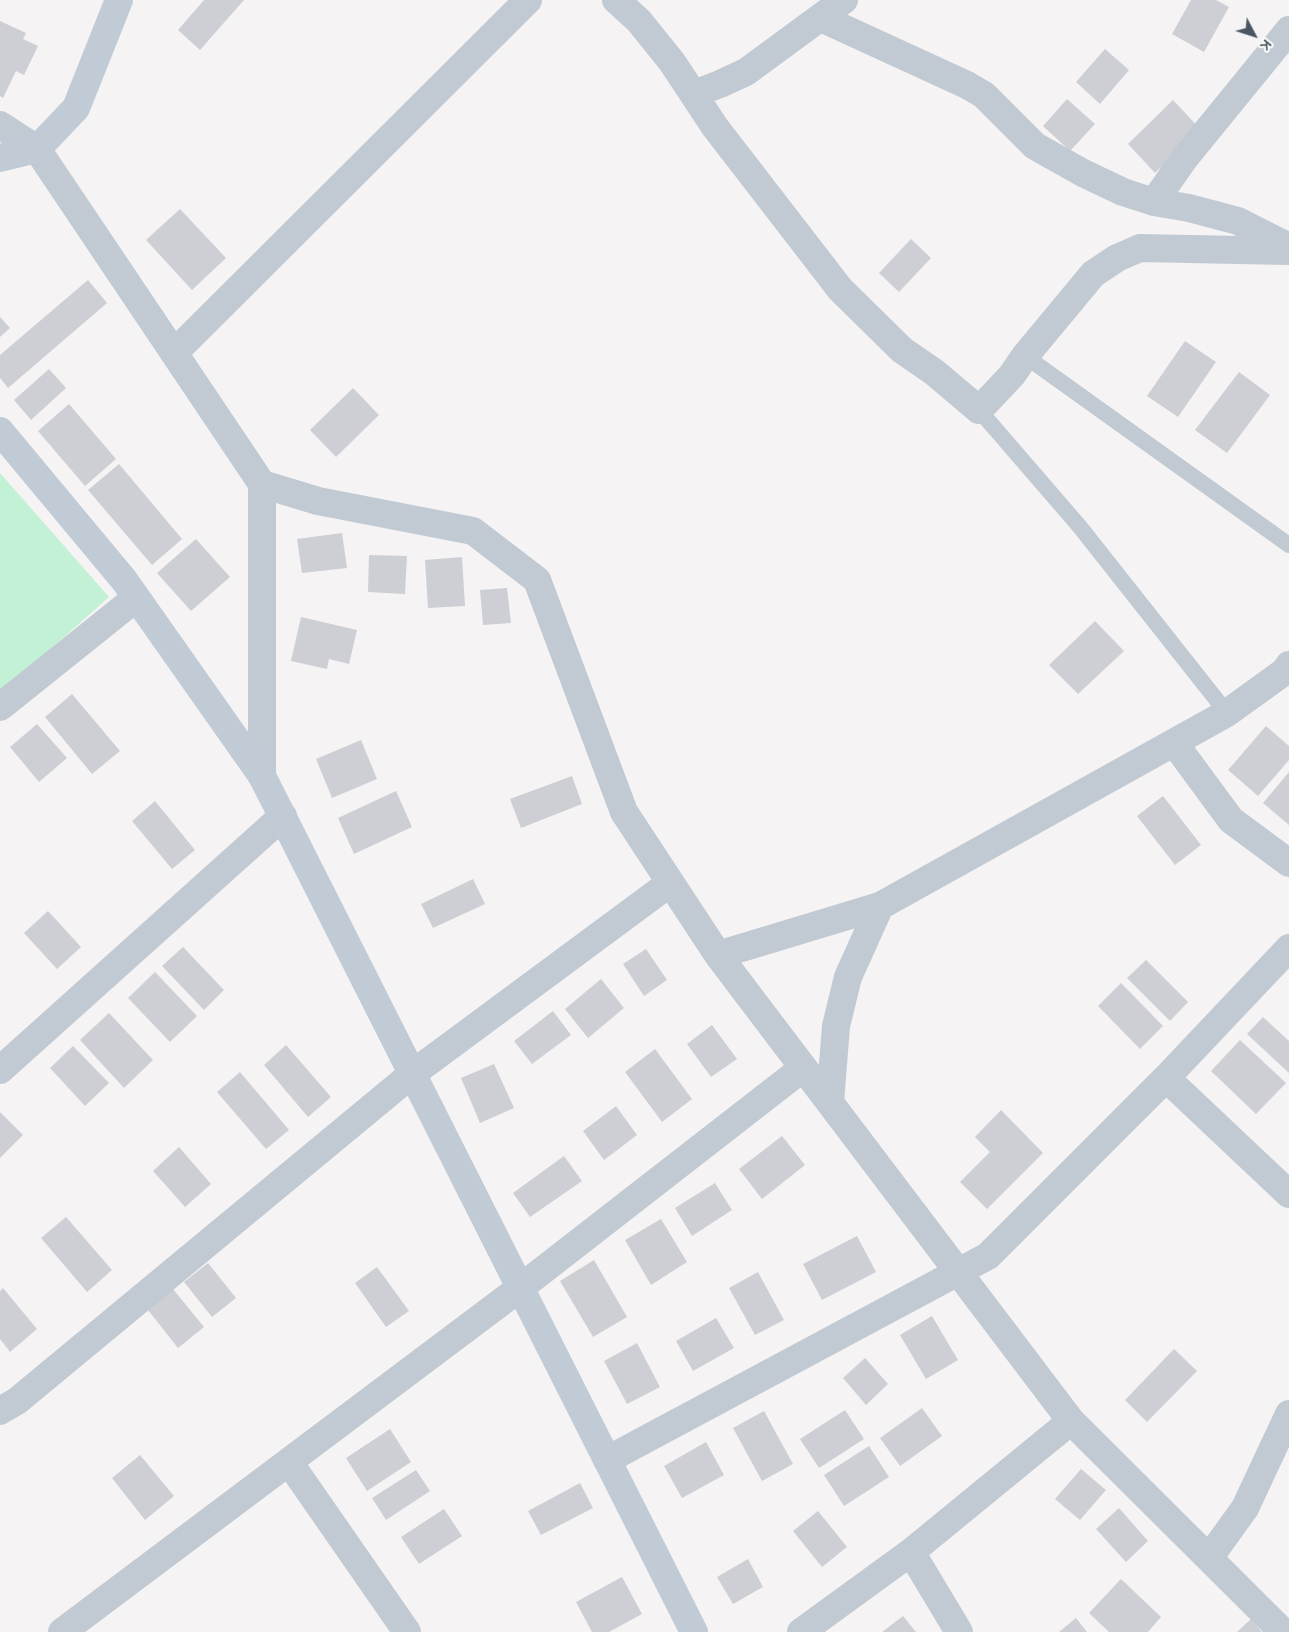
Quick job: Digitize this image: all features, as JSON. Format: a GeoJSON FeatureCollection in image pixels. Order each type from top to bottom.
{"type":"FeatureCollection","features":[{"type":"Feature","properties":{"kind":"street"},"geometry":{"type":"LineString","coordinates":[[0,158],[37,149],[76,108],[119,0]]}},
{"type":"Feature","properties":{"kind":"street"},"geometry":{"type":"LineString","coordinates":[[174,353],[528,0]]}},
{"type":"Feature","properties":{"kind":"street"},"geometry":{"type":"LineString","coordinates":[[616,0],[639,20],[672,62],[715,127],[840,289],[902,350],[934,372],[979,410],[1012,375],[1025,356],[1093,274],[1117,258],[1140,248],[1289,251]]}},
{"type":"Feature","properties":{"kind":"street"},"geometry":{"type":"LineString","coordinates":[[694,94],[746,72],[844,0]]}},
{"type":"Feature","properties":{"kind":"street"},"geometry":{"type":"LineString","coordinates":[[821,18],[967,85],[984,96],[1035,146],[1083,173],[1123,192],[1154,202],[1188,208],[1238,221],[1289,247]]}},
{"type":"Feature","properties":{"kind":"street"},"geometry":{"type":"LineString","coordinates":[[1154,202],[1184,159],[1289,30]]}},
{"type":"Feature","properties":{"kind":"street"},"geometry":{"type":"LineString","coordinates":[[0,125],[37,149],[262,484],[262,776]]}},
{"type":"Feature","properties":{"kind":"street"},"geometry":{"type":"LineString","coordinates":[[2,439],[124,580],[262,776],[694,1632]]}},
{"type":"Feature","properties":{"kind":"street"},"geometry":{"type":"LineString","coordinates":[[262,484],[318,501],[473,531],[537,580],[624,812],[718,955],[1071,1421],[1282,1632]]}},
{"type":"Feature","properties":{"kind":"street"},"geometry":{"type":"LineString","coordinates":[[0,707],[136,598]]}},
{"type":"Feature","properties":{"kind":"street"},"geometry":{"type":"LineString","coordinates":[[718,955],[880,906],[1175,744],[1227,713],[1285,670],[1289,665]]}},
{"type":"Feature","properties":{"kind":"street"},"geometry":{"type":"LineString","coordinates":[[1175,744],[1231,820],[1289,863]]}},
{"type":"Feature","properties":{"kind":"street"},"geometry":{"type":"LineString","coordinates":[[0,1070],[283,816]]}},
{"type":"Feature","properties":{"kind":"street"},"geometry":{"type":"LineString","coordinates":[[0,1411],[17,1401],[412,1074],[670,883]]}},
{"type":"Feature","properties":{"kind":"street"},"geometry":{"type":"LineString","coordinates":[[830,1103],[836,1026],[848,977],[880,906]]}},
{"type":"Feature","properties":{"kind":"street"},"geometry":{"type":"LineString","coordinates":[[607,1460],[958,1274],[988,1256],[1166,1078],[1289,948]]}},
{"type":"Feature","properties":{"kind":"street"},"geometry":{"type":"LineString","coordinates":[[62,1632],[520,1288],[803,1068]]}},
{"type":"Feature","properties":{"kind":"street"},"geometry":{"type":"LineString","coordinates":[[1166,1078],[1289,1194]]}},
{"type":"Feature","properties":{"kind":"street"},"geometry":{"type":"LineString","coordinates":[[1208,1558],[1245,1508],[1289,1414]]}},
{"type":"Feature","properties":{"kind":"street"},"geometry":{"type":"LineString","coordinates":[[801,1632],[911,1552],[1071,1421]]}},
{"type":"Feature","properties":{"kind":"street"},"geometry":{"type":"LineString","coordinates":[[289,1462],[407,1632]]}},
{"type":"Feature","properties":{"kind":"street"},"geometry":{"type":"LineString","coordinates":[[911,1552],[958,1632]]}},
{"type":"Feature","properties":{"kind":"lane"},"geometry":{"type":"LineString","coordinates":[[1025,356],[1289,545]]}},
{"type":"Feature","properties":{"kind":"lane"},"geometry":{"type":"LineString","coordinates":[[979,410],[1080,527],[1227,713]]}},
{"type":"Feature","properties":{"kind":"green space"},"geometry":{"type":"Polygon","coordinates":[[[0,473],[109,597],[0,694],[0,473]]]}},
{"type":"Feature","properties":{"kind":"building"},"geometry":{"type":"Polygon","coordinates":[[[204,0],[244,0],[200,50],[178,30],[204,0]]]}},
{"type":"Feature","properties":{"kind":"building"},"geometry":{"type":"Polygon","coordinates":[[[1191,0],[1216,0],[1229,7],[1204,52],[1172,34],[1191,0]]]}},
{"type":"Feature","properties":{"kind":"building"},"geometry":{"type":"Polygon","coordinates":[[[0,21],[26,33],[23,39],[38,46],[24,75],[16,71],[3,98],[0,96],[0,21]]]}},
{"type":"Feature","properties":{"kind":"building"},"geometry":{"type":"Polygon","coordinates":[[[1105,49],[1129,70],[1100,104],[1076,82],[1105,49]]]}},
{"type":"Feature","properties":{"kind":"building"},"geometry":{"type":"Polygon","coordinates":[[[1067,99],[1095,124],[1070,151],[1043,126],[1067,99]]]}},
{"type":"Feature","properties":{"kind":"building"},"geometry":{"type":"Polygon","coordinates":[[[1173,100],[1200,129],[1155,173],[1128,144],[1173,100]]]}},
{"type":"Feature","properties":{"kind":"building"},"geometry":{"type":"Polygon","coordinates":[[[180,209],[226,258],[192,290],[146,240],[180,209]]]}},
{"type":"Feature","properties":{"kind":"building"},"geometry":{"type":"Polygon","coordinates":[[[911,239],[931,258],[899,292],[879,273],[911,239]]]}},
{"type":"Feature","properties":{"kind":"building"},"geometry":{"type":"Polygon","coordinates":[[[88,280],[107,303],[8,388],[0,378],[0,355],[88,280]]]}},
{"type":"Feature","properties":{"kind":"building"},"geometry":{"type":"Polygon","coordinates":[[[0,317],[10,328],[0,337],[0,317]]]}},
{"type":"Feature","properties":{"kind":"building"},"geometry":{"type":"Polygon","coordinates":[[[1185,341],[1216,362],[1178,417],[1147,396],[1185,341]]]}},
{"type":"Feature","properties":{"kind":"building"},"geometry":{"type":"Polygon","coordinates":[[[49,369],[66,388],[31,420],[14,400],[49,369]]]}},
{"type":"Feature","properties":{"kind":"building"},"geometry":{"type":"Polygon","coordinates":[[[1239,372],[1270,395],[1227,453],[1195,430],[1239,372]]]}},
{"type":"Feature","properties":{"kind":"building"},"geometry":{"type":"Polygon","coordinates":[[[353,388],[379,415],[336,457],[310,430],[353,388]]]}},
{"type":"Feature","properties":{"kind":"building"},"geometry":{"type":"Polygon","coordinates":[[[69,404],[116,459],[85,486],[38,431],[69,404]]]}},
{"type":"Feature","properties":{"kind":"building"},"geometry":{"type":"Polygon","coordinates":[[[119,464],[182,539],[152,565],[88,490],[119,464]]]}},
{"type":"Feature","properties":{"kind":"building"},"geometry":{"type":"Polygon","coordinates":[[[342,533],[347,568],[302,573],[297,539],[342,533]]]}},
{"type":"Feature","properties":{"kind":"building"},"geometry":{"type":"Polygon","coordinates":[[[196,539],[230,577],[191,611],[157,573],[196,539]]]}},
{"type":"Feature","properties":{"kind":"building"},"geometry":{"type":"Polygon","coordinates":[[[369,555],[407,556],[405,594],[368,592],[369,555]]]}},
{"type":"Feature","properties":{"kind":"building"},"geometry":{"type":"Polygon","coordinates":[[[462,557],[465,606],[428,608],[425,560],[462,557]]]}},
{"type":"Feature","properties":{"kind":"building"},"geometry":{"type":"Polygon","coordinates":[[[507,588],[511,623],[483,625],[480,590],[507,588]]]}},
{"type":"Feature","properties":{"kind":"building"},"geometry":{"type":"Polygon","coordinates":[[[301,617],[357,630],[349,664],[329,659],[327,669],[291,661],[301,617]]]}},
{"type":"Feature","properties":{"kind":"building"},"geometry":{"type":"Polygon","coordinates":[[[1095,621],[1124,651],[1078,694],[1049,665],[1095,621]]]}},
{"type":"Feature","properties":{"kind":"building"},"geometry":{"type":"Polygon","coordinates":[[[72,694],[120,751],[92,774],[45,717],[72,694]]]}},
{"type":"Feature","properties":{"kind":"building"},"geometry":{"type":"Polygon","coordinates":[[[37,724],[67,758],[39,782],[10,747],[37,724]]]}},
{"type":"Feature","properties":{"kind":"building"},"geometry":{"type":"Polygon","coordinates":[[[1266,726],[1289,746],[1289,760],[1258,796],[1228,770],[1266,726]]]}},
{"type":"Feature","properties":{"kind":"building"},"geometry":{"type":"Polygon","coordinates":[[[361,740],[377,779],[332,798],[316,759],[361,740]]]}},
{"type":"Feature","properties":{"kind":"building"},"geometry":{"type":"Polygon","coordinates":[[[1289,772],[1289,825],[1263,803],[1289,772]]]}},
{"type":"Feature","properties":{"kind":"building"},"geometry":{"type":"Polygon","coordinates":[[[572,776],[582,804],[521,828],[510,799],[572,776]]]}},
{"type":"Feature","properties":{"kind":"building"},"geometry":{"type":"Polygon","coordinates":[[[396,791],[412,827],[354,854],[338,818],[396,791]]]}},
{"type":"Feature","properties":{"kind":"building"},"geometry":{"type":"Polygon","coordinates":[[[1163,796],[1201,845],[1175,865],[1137,816],[1163,796]]]}},
{"type":"Feature","properties":{"kind":"building"},"geometry":{"type":"Polygon","coordinates":[[[155,801],[195,850],[172,869],[132,821],[155,801]]]}},
{"type":"Feature","properties":{"kind":"building"},"geometry":{"type":"Polygon","coordinates":[[[473,879],[485,904],[433,928],[421,904],[473,879]]]}},
{"type":"Feature","properties":{"kind":"building"},"geometry":{"type":"Polygon","coordinates":[[[48,911],[81,947],[57,969],[24,933],[48,911]]]}},
{"type":"Feature","properties":{"kind":"building"},"geometry":{"type":"Polygon","coordinates":[[[183,947],[224,990],[204,1010],[162,966],[183,947]]]}},
{"type":"Feature","properties":{"kind":"building"},"geometry":{"type":"Polygon","coordinates":[[[646,949],[667,980],[644,996],[623,964],[646,949]]]}},
{"type":"Feature","properties":{"kind":"building"},"geometry":{"type":"Polygon","coordinates":[[[1146,960],[1188,1002],[1170,1021],[1127,978],[1146,960]]]}},
{"type":"Feature","properties":{"kind":"building"},"geometry":{"type":"Polygon","coordinates":[[[155,972],[197,1016],[170,1042],[128,998],[155,972]]]}},
{"type":"Feature","properties":{"kind":"building"},"geometry":{"type":"Polygon","coordinates":[[[601,979],[624,1008],[588,1038],[565,1009],[601,979]]]}},
{"type":"Feature","properties":{"kind":"building"},"geometry":{"type":"Polygon","coordinates":[[[1121,983],[1163,1026],[1140,1049],[1098,1006],[1121,983]]]}},
{"type":"Feature","properties":{"kind":"building"},"geometry":{"type":"Polygon","coordinates":[[[553,1011],[571,1035],[532,1064],[514,1041],[553,1011]]]}},
{"type":"Feature","properties":{"kind":"building"},"geometry":{"type":"Polygon","coordinates":[[[109,1013],[153,1060],[124,1088],[80,1040],[109,1013]]]}},
{"type":"Feature","properties":{"kind":"building"},"geometry":{"type":"Polygon","coordinates":[[[1263,1017],[1289,1041],[1289,1073],[1247,1034],[1263,1017]]]}},
{"type":"Feature","properties":{"kind":"building"},"geometry":{"type":"Polygon","coordinates":[[[712,1025],[737,1059],[711,1077],[687,1044],[712,1025]]]}},
{"type":"Feature","properties":{"kind":"building"},"geometry":{"type":"Polygon","coordinates":[[[1240,1040],[1286,1083],[1256,1114],[1211,1071],[1240,1040]]]}},
{"type":"Feature","properties":{"kind":"building"},"geometry":{"type":"Polygon","coordinates":[[[286,1045],[331,1097],[308,1117],[264,1065],[286,1045]]]}},
{"type":"Feature","properties":{"kind":"building"},"geometry":{"type":"Polygon","coordinates":[[[73,1046],[109,1083],[85,1106],[50,1068],[73,1046]]]}},
{"type":"Feature","properties":{"kind":"building"},"geometry":{"type":"Polygon","coordinates":[[[655,1049],[692,1099],[662,1122],[625,1072],[655,1049]]]}},
{"type":"Feature","properties":{"kind":"building"},"geometry":{"type":"Polygon","coordinates":[[[494,1064],[514,1108],[480,1123],[461,1078],[494,1064]]]}},
{"type":"Feature","properties":{"kind":"building"},"geometry":{"type":"Polygon","coordinates":[[[240,1072],[289,1130],[266,1149],[217,1092],[240,1072]]]}},
{"type":"Feature","properties":{"kind":"building"},"geometry":{"type":"Polygon","coordinates":[[[616,1106],[637,1135],[604,1160],[583,1131],[616,1106]]]}},
{"type":"Feature","properties":{"kind":"building"},"geometry":{"type":"Polygon","coordinates":[[[1001,1110],[1043,1153],[987,1209],[960,1182],[990,1152],[975,1137],[1001,1110]]]}},
{"type":"Feature","properties":{"kind":"building"},"geometry":{"type":"Polygon","coordinates":[[[0,1112],[23,1135],[0,1158],[0,1112]]]}},
{"type":"Feature","properties":{"kind":"building"},"geometry":{"type":"Polygon","coordinates":[[[782,1136],[805,1165],[762,1199],[739,1169],[782,1136]]]}},
{"type":"Feature","properties":{"kind":"building"},"geometry":{"type":"Polygon","coordinates":[[[179,1147],[211,1184],[185,1207],[153,1171],[179,1147]]]}},
{"type":"Feature","properties":{"kind":"building"},"geometry":{"type":"Polygon","coordinates":[[[564,1156],[582,1181],[530,1217],[513,1193],[564,1156]]]}},
{"type":"Feature","properties":{"kind":"building"},"geometry":{"type":"Polygon","coordinates":[[[715,1183],[732,1210],[692,1236],[675,1208],[715,1183]]]}},
{"type":"Feature","properties":{"kind":"building"},"geometry":{"type":"Polygon","coordinates":[[[66,1217],[112,1270],[87,1292],[41,1238],[66,1217]]]}},
{"type":"Feature","properties":{"kind":"building"},"geometry":{"type":"Polygon","coordinates":[[[661,1219],[687,1262],[651,1285],[625,1240],[661,1219]]]}},
{"type":"Feature","properties":{"kind":"building"},"geometry":{"type":"Polygon","coordinates":[[[857,1236],[876,1272],[822,1300],[803,1264],[857,1236]]]}},
{"type":"Feature","properties":{"kind":"building"},"geometry":{"type":"Polygon","coordinates":[[[594,1260],[627,1317],[593,1337],[560,1281],[594,1260]]]}},
{"type":"Feature","properties":{"kind":"building"},"geometry":{"type":"Polygon","coordinates":[[[208,1263],[236,1298],[212,1317],[184,1282],[208,1263]]]}},
{"type":"Feature","properties":{"kind":"building"},"geometry":{"type":"Polygon","coordinates":[[[377,1267],[409,1311],[386,1327],[355,1283],[377,1267]]]}},
{"type":"Feature","properties":{"kind":"building"},"geometry":{"type":"Polygon","coordinates":[[[758,1272],[784,1320],[755,1335],[729,1288],[758,1272]]]}},
{"type":"Feature","properties":{"kind":"building"},"geometry":{"type":"Polygon","coordinates":[[[3,1288],[37,1329],[10,1352],[0,1339],[0,1291],[3,1288]]]}},
{"type":"Feature","properties":{"kind":"building"},"geometry":{"type":"Polygon","coordinates":[[[173,1289],[204,1327],[178,1348],[148,1310],[173,1289]]]}},
{"type":"Feature","properties":{"kind":"building"},"geometry":{"type":"Polygon","coordinates":[[[932,1316],[958,1360],[926,1379],[900,1335],[932,1316]]]}},
{"type":"Feature","properties":{"kind":"building"},"geometry":{"type":"Polygon","coordinates":[[[716,1318],[734,1348],[693,1371],[676,1341],[716,1318]]]}},
{"type":"Feature","properties":{"kind":"building"},"geometry":{"type":"Polygon","coordinates":[[[637,1343],[660,1387],[627,1404],[604,1361],[637,1343]]]}},
{"type":"Feature","properties":{"kind":"building"},"geometry":{"type":"Polygon","coordinates":[[[1174,1349],[1197,1371],[1147,1422],[1125,1400],[1174,1349]]]}},
{"type":"Feature","properties":{"kind":"building"},"geometry":{"type":"Polygon","coordinates":[[[865,1358],[888,1384],[866,1405],[843,1378],[865,1358]]]}},
{"type":"Feature","properties":{"kind":"building"},"geometry":{"type":"Polygon","coordinates":[[[922,1408],[942,1436],[900,1466],[880,1438],[922,1408]]]}},
{"type":"Feature","properties":{"kind":"building"},"geometry":{"type":"Polygon","coordinates":[[[845,1410],[864,1439],[819,1468],[800,1439],[845,1410]]]}},
{"type":"Feature","properties":{"kind":"building"},"geometry":{"type":"Polygon","coordinates":[[[764,1411],[793,1464],[762,1481],[733,1428],[764,1411]]]}},
{"type":"Feature","properties":{"kind":"building"},"geometry":{"type":"Polygon","coordinates":[[[390,1429],[411,1462],[367,1491],[346,1458],[390,1429]]]}},
{"type":"Feature","properties":{"kind":"building"},"geometry":{"type":"Polygon","coordinates":[[[706,1442],[724,1475],[682,1498],[664,1466],[706,1442]]]}},
{"type":"Feature","properties":{"kind":"building"},"geometry":{"type":"Polygon","coordinates":[[[869,1446],[889,1477],[844,1506],[824,1475],[869,1446]]]}},
{"type":"Feature","properties":{"kind":"building"},"geometry":{"type":"Polygon","coordinates":[[[140,1455],[174,1496],[145,1520],[112,1478],[140,1455]]]}},
{"type":"Feature","properties":{"kind":"building"},"geometry":{"type":"Polygon","coordinates":[[[1081,1469],[1106,1490],[1080,1520],[1055,1499],[1081,1469]]]}},
{"type":"Feature","properties":{"kind":"building"},"geometry":{"type":"Polygon","coordinates":[[[416,1470],[430,1491],[386,1520],[372,1498],[416,1470]]]}},
{"type":"Feature","properties":{"kind":"building"},"geometry":{"type":"Polygon","coordinates":[[[580,1483],[593,1508],[541,1535],[528,1511],[580,1483]]]}},
{"type":"Feature","properties":{"kind":"building"},"geometry":{"type":"Polygon","coordinates":[[[1119,1508],[1148,1541],[1126,1562],[1096,1529],[1119,1508]]]}},
{"type":"Feature","properties":{"kind":"building"},"geometry":{"type":"Polygon","coordinates":[[[444,1509],[462,1536],[419,1564],[401,1537],[444,1509]]]}},
{"type":"Feature","properties":{"kind":"building"},"geometry":{"type":"Polygon","coordinates":[[[818,1511],[847,1547],[822,1567],[793,1531],[818,1511]]]}},
{"type":"Feature","properties":{"kind":"building"},"geometry":{"type":"Polygon","coordinates":[[[748,1559],[763,1587],[733,1604],[717,1577],[748,1559]]]}},
{"type":"Feature","properties":{"kind":"building"},"geometry":{"type":"Polygon","coordinates":[[[622,1577],[642,1614],[609,1632],[592,1632],[576,1602],[622,1577]]]}},
{"type":"Feature","properties":{"kind":"building"},"geometry":{"type":"Polygon","coordinates":[[[1121,1579],[1161,1617],[1148,1632],[1109,1632],[1089,1613],[1121,1579]]]}},
{"type":"Feature","properties":{"kind":"building"},"geometry":{"type":"Polygon","coordinates":[[[903,1616],[916,1632],[882,1632],[903,1616]]]}},
{"type":"Feature","properties":{"kind":"building"},"geometry":{"type":"Polygon","coordinates":[[[1076,1618],[1087,1632],[1059,1632],[1076,1618]]]}},
{"type":"Feature","properties":{"kind":"building"},"geometry":{"type":"Polygon","coordinates":[[[1251,1619],[1262,1632],[1237,1632],[1251,1619]]]}}]}
